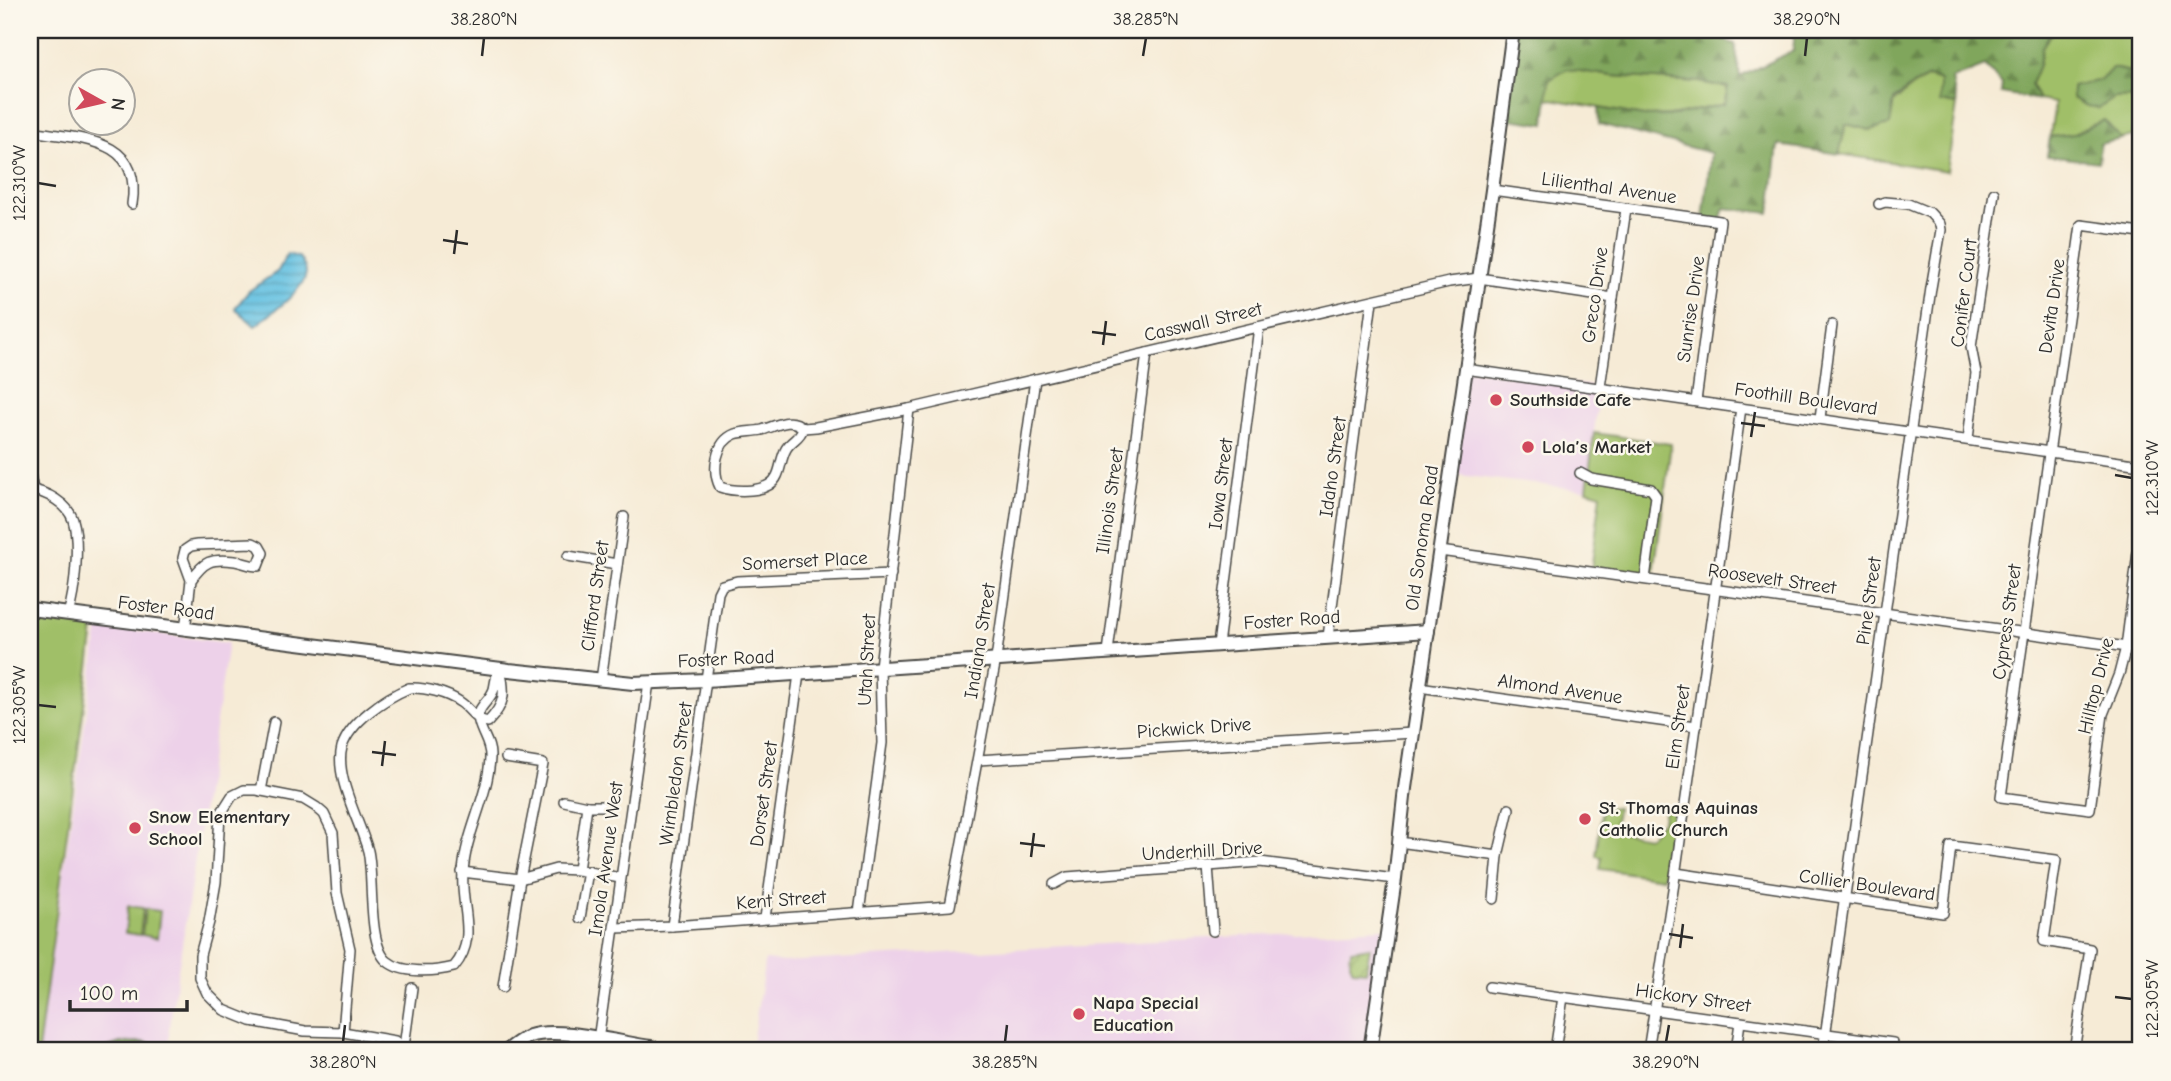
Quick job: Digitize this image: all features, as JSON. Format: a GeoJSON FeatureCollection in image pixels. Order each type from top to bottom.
{"type":"FeatureCollection","features":[{"type":"Feature","properties":{"kind":"street","name":"Old Sonoma Road"},"geometry":{"type":"LineString","coordinates":[[1370,1051],[1513,30]]}},
{"type":"Feature","properties":{"kind":"street"},"geometry":{"type":"LineString","coordinates":[[30,131],[98,142],[118,153],[129,164],[132,174],[132,204]]}},
{"type":"Feature","properties":{"kind":"street","name":"Lilienthal Avenue"},"geometry":{"type":"LineString","coordinates":[[1492,190],[1720,221]]}},
{"type":"Feature","properties":{"kind":"street","name":"Conifer Court"},"geometry":{"type":"LineString","coordinates":[[1968,439],[1976,373],[1971,347],[1994,193]]}},
{"type":"Feature","properties":{"kind":"street","name":"Pine Street"},"geometry":{"type":"LineString","coordinates":[[1823,1051],[1941,230],[1940,224],[1930,213],[1908,204],[1879,204]]}},
{"type":"Feature","properties":{"kind":"street","name":"Greco Drive"},"geometry":{"type":"LineString","coordinates":[[1600,387],[1626,209]]}},
{"type":"Feature","properties":{"kind":"street","name":"Sunrise Drive"},"geometry":{"type":"LineString","coordinates":[[1696,401],[1720,221]]}},
{"type":"Feature","properties":{"kind":"street","name":"Devita Drive"},"geometry":{"type":"LineString","coordinates":[[2048,451],[2081,225],[2141,233]]}},
{"type":"Feature","properties":{"kind":"street","name":"Casswall Street"},"geometry":{"type":"LineString","coordinates":[[803,428],[909,409],[1449,282],[1479,278],[1613,298]]}},
{"type":"Feature","properties":{"kind":"street","name":"Idaho Street"},"geometry":{"type":"LineString","coordinates":[[1328,637],[1372,301]]}},
{"type":"Feature","properties":{"kind":"street"},"geometry":{"type":"LineString","coordinates":[[1820,418],[1832,325]]}},
{"type":"Feature","properties":{"kind":"street","name":"Iowa Street"},"geometry":{"type":"LineString","coordinates":[[1218,645],[1259,327]]}},
{"type":"Feature","properties":{"kind":"street","name":"Illinois Street"},"geometry":{"type":"LineString","coordinates":[[1108,652],[1147,353]]}},
{"type":"Feature","properties":{"kind":"street","name":"Foothill Boulevard"},"geometry":{"type":"LineString","coordinates":[[1465,369],[2141,465]]}},
{"type":"Feature","properties":{"kind":"street","name":"Indiana Street"},"geometry":{"type":"LineString","coordinates":[[950,906],[996,660],[1035,380]]}},
{"type":"Feature","properties":{"kind":"street","name":"Elm Street"},"geometry":{"type":"LineString","coordinates":[[1648,1051],[1741,408]]}},
{"type":"Feature","properties":{"kind":"street","name":"Utah Street"},"geometry":{"type":"LineString","coordinates":[[859,913],[882,743],[880,667],[909,409]]}},
{"type":"Feature","properties":{"kind":"street","name":"Casswall Street"},"geometry":{"type":"LineString","coordinates":[[790,421],[803,428],[802,433],[784,452],[777,478],[769,485],[749,490],[720,487],[715,476],[717,458],[723,442],[735,434],[758,431],[790,421]]}},
{"type":"Feature","properties":{"kind":"street","name":"Cypress Street"},"geometry":{"type":"LineString","coordinates":[[2048,451],[2001,797],[2090,809]]}},
{"type":"Feature","properties":{"kind":"street"},"geometry":{"type":"LineString","coordinates":[[1580,473],[1591,480],[1651,489],[1656,496],[1645,579]]}},
{"type":"Feature","properties":{"kind":"street"},"geometry":{"type":"LineString","coordinates":[[30,475],[32,490],[53,497],[73,518],[76,547],[68,614]]}},
{"type":"Feature","properties":{"kind":"street","name":"Clifford Street"},"geometry":{"type":"LineString","coordinates":[[601,680],[624,517]]}},
{"type":"Feature","properties":{"kind":"street","name":"Hilltop Drive"},"geometry":{"type":"LineString","coordinates":[[2090,809],[2104,714],[2126,647],[2141,529]]}},
{"type":"Feature","properties":{"kind":"street"},"geometry":{"type":"LineString","coordinates":[[186,630],[191,580],[183,558],[185,550],[191,546],[253,543],[259,546],[263,553],[257,566],[247,566],[238,561],[211,561],[201,565],[191,580]]}},
{"type":"Feature","properties":{"kind":"street","name":"Roosevelt Street"},"geometry":{"type":"LineString","coordinates":[[1440,551],[2141,649]]}},
{"type":"Feature","properties":{"kind":"street"},"geometry":{"type":"LineString","coordinates":[[568,556],[617,564]]}},
{"type":"Feature","properties":{"kind":"street","name":"Somerset Place"},"geometry":{"type":"LineString","coordinates":[[722,585],[737,581],[891,574]]}},
{"type":"Feature","properties":{"kind":"street","name":"Wimbledon Street"},"geometry":{"type":"LineString","coordinates":[[673,926],[718,593],[722,585]]}},
{"type":"Feature","properties":{"kind":"street","name":"Foster Road"},"geometry":{"type":"LineString","coordinates":[[30,609],[500,669],[601,680],[649,682],[1428,631]]}},
{"type":"Feature","properties":{"kind":"street"},"geometry":{"type":"LineString","coordinates":[[478,720],[480,708],[494,688],[494,678],[500,669]]}},
{"type":"Feature","properties":{"kind":"street"},"geometry":{"type":"LineString","coordinates":[[478,720],[488,722],[501,708],[503,683],[500,669]]}},
{"type":"Feature","properties":{"kind":"street","name":"Dorset Street"},"geometry":{"type":"LineString","coordinates":[[765,918],[799,674]]}},
{"type":"Feature","properties":{"kind":"street","name":"Imola Avenue West"},"geometry":{"type":"LineString","coordinates":[[597,1047],[649,682]]}},
{"type":"Feature","properties":{"kind":"street","name":"Almond Avenue"},"geometry":{"type":"LineString","coordinates":[[1419,687],[1696,726]]}},
{"type":"Feature","properties":{"kind":"street"},"geometry":{"type":"LineString","coordinates":[[409,688],[446,695],[461,703],[478,720],[489,746],[489,772],[463,872],[467,946],[454,967],[419,972],[388,962],[380,952],[370,899],[368,853],[341,767],[341,751],[346,736],[363,718],[385,701],[409,688]]}},
{"type":"Feature","properties":{"kind":"street"},"geometry":{"type":"LineString","coordinates":[[261,791],[274,722]]}},
{"type":"Feature","properties":{"kind":"street","name":"Pickwick Drive"},"geometry":{"type":"LineString","coordinates":[[978,760],[1413,733]]}},
{"type":"Feature","properties":{"kind":"street"},"geometry":{"type":"LineString","coordinates":[[503,987],[520,879],[543,764],[506,758]]}},
{"type":"Feature","properties":{"kind":"street"},"geometry":{"type":"LineString","coordinates":[[343,1032],[350,948],[337,893],[333,833],[324,814],[303,799],[244,790],[232,796],[220,816],[216,882],[200,955],[200,978],[206,993],[224,1010],[251,1021],[305,1031],[377,1036],[395,1041],[407,1049],[412,988]]}},
{"type":"Feature","properties":{"kind":"street"},"geometry":{"type":"LineString","coordinates":[[564,801],[587,806],[609,806]]}},
{"type":"Feature","properties":{"kind":"street"},"geometry":{"type":"LineString","coordinates":[[580,918],[587,806]]}},
{"type":"Feature","properties":{"kind":"street"},"geometry":{"type":"LineString","coordinates":[[1494,899],[1498,856],[1509,809]]}},
{"type":"Feature","properties":{"kind":"street"},"geometry":{"type":"LineString","coordinates":[[1399,842],[1498,856]]}},
{"type":"Feature","properties":{"kind":"street","name":"Collier Boulevard"},"geometry":{"type":"LineString","coordinates":[[1675,873],[1943,913],[1951,846],[2056,860],[2044,942],[2090,949],[2074,1051]]}},
{"type":"Feature","properties":{"kind":"street","name":"Underhill Drive"},"geometry":{"type":"LineString","coordinates":[[1054,884],[1067,877],[1260,862],[1395,879]]}},
{"type":"Feature","properties":{"kind":"street"},"geometry":{"type":"LineString","coordinates":[[1208,866],[1213,931]]}},
{"type":"Feature","properties":{"kind":"street"},"geometry":{"type":"LineString","coordinates":[[463,872],[520,879],[556,869],[620,878]]}},
{"type":"Feature","properties":{"kind":"street","name":"Kent Street"},"geometry":{"type":"LineString","coordinates":[[615,928],[950,906]]}},
{"type":"Feature","properties":{"kind":"street","name":"Hickory Street"},"geometry":{"type":"LineString","coordinates":[[1489,987],[1893,1043]]}},
{"type":"Feature","properties":{"kind":"street"},"geometry":{"type":"LineString","coordinates":[[1555,1051],[1563,997]]}},
{"type":"Feature","properties":{"kind":"street"},"geometry":{"type":"LineString","coordinates":[[1736,1051],[1740,1022]]}},
{"type":"Feature","properties":{"kind":"street"},"geometry":{"type":"LineString","coordinates":[[507,1051],[517,1042],[532,1035],[546,1033],[561,1033],[597,1047],[651,1047],[662,1051]]}},
{"type":"Feature","properties":{"kind":"shaded area"},"geometry":{"type":"Polygon","coordinates":[[[1465,369],[1600,387],[1586,490],[1450,474],[1465,369]]]}},
{"type":"Feature","properties":{"kind":"shaded area","name":"Snow Elementary School"},"geometry":{"type":"Polygon","coordinates":[[[99,626],[228,643],[169,1030],[169,1051],[38,1051],[99,626]]]}},
{"type":"Feature","properties":{"kind":"shaded area","name":"Napa Special Education"},"geometry":{"type":"Polygon","coordinates":[[[1383,928],[1366,1051],[751,1051],[765,960],[784,962],[1383,928]]]}},
{"type":"Feature","properties":{"kind":"green space"},"geometry":{"type":"Polygon","coordinates":[[[1513,30],[1693,30],[1735,44],[1740,77],[1793,51],[1795,30],[2052,31],[2042,47],[2039,65],[2031,84],[2039,100],[2001,93],[2002,84],[1985,66],[1952,79],[1957,105],[1940,102],[1940,81],[1929,77],[1914,84],[1894,100],[1890,125],[1870,130],[1846,124],[1839,154],[1778,145],[1770,213],[1724,208],[1720,221],[1703,219],[1711,153],[1599,124],[1598,108],[1644,116],[1676,115],[1724,104],[1728,87],[1567,69],[1549,80],[1545,124],[1501,118],[1513,30]]]}},
{"type":"Feature","properties":{"kind":"green space"},"geometry":{"type":"Polygon","coordinates":[[[2045,30],[2141,30],[2141,70],[2131,72],[2112,68],[2099,108],[2115,98],[2139,97],[2133,136],[2121,139],[2104,120],[2074,134],[2050,137],[2055,103],[2039,100],[2031,84],[2039,65],[2042,47],[2052,32],[2045,30]]]}},
{"type":"Feature","properties":{"kind":"green space"},"geometry":{"type":"Polygon","coordinates":[[[2112,68],[2131,72],[2141,70],[2139,97],[2115,98],[2099,108],[2087,106],[2072,98],[2072,87],[2101,80],[2112,68]]]}},
{"type":"Feature","properties":{"kind":"green space"},"geometry":{"type":"Polygon","coordinates":[[[1567,69],[1728,87],[1725,104],[1676,115],[1644,116],[1546,98],[1549,80],[1567,69]]]}},
{"type":"Feature","properties":{"kind":"green space"},"geometry":{"type":"Polygon","coordinates":[[[1929,77],[1940,81],[1940,102],[1957,105],[1947,171],[1839,154],[1846,124],[1870,130],[1904,94],[1929,77]]]}},
{"type":"Feature","properties":{"kind":"green space"},"geometry":{"type":"Polygon","coordinates":[[[2104,120],[2121,139],[2100,144],[2098,162],[2047,156],[2050,137],[2074,134],[2104,120]]]}},
{"type":"Feature","properties":{"kind":"green space"},"geometry":{"type":"Polygon","coordinates":[[[1594,433],[1671,444],[1653,580],[1591,571],[1601,494],[1587,490],[1594,433]]]}},
{"type":"Feature","properties":{"kind":"green space"},"geometry":{"type":"Polygon","coordinates":[[[30,609],[68,614],[94,630],[38,1051],[30,1051],[30,609]]]}},
{"type":"Feature","properties":{"kind":"green space"},"geometry":{"type":"Polygon","coordinates":[[[1602,807],[1617,808],[1614,831],[1649,837],[1663,820],[1665,809],[1673,810],[1663,878],[1600,869],[1602,857],[1596,856],[1602,807]]]}},
{"type":"Feature","properties":{"kind":"green space"},"geometry":{"type":"Polygon","coordinates":[[[128,906],[143,908],[140,935],[125,933],[128,906]]]}},
{"type":"Feature","properties":{"kind":"green space"},"geometry":{"type":"Polygon","coordinates":[[[145,909],[160,911],[157,938],[142,935],[145,909]]]}},
{"type":"Feature","properties":{"kind":"green space"},"geometry":{"type":"Polygon","coordinates":[[[1370,947],[1366,971],[1353,970],[1350,963],[1351,950],[1370,947]]]}},
{"type":"Feature","properties":{"kind":"green space"},"geometry":{"type":"Polygon","coordinates":[[[145,1042],[169,1051],[98,1051],[120,1043],[145,1042]]]}},
{"type":"Feature","properties":{"kind":"water"},"geometry":{"type":"Polygon","coordinates":[[[287,254],[299,257],[306,271],[304,280],[285,302],[255,326],[235,308],[249,291],[278,271],[287,254]]]}},
{"type":"Feature","properties":{"kind":"place","name":"Southside Cafe"},"geometry":{"type":"Point","coordinates":[1496,400]}},
{"type":"Feature","properties":{"kind":"place","name":"Lola’s Market"},"geometry":{"type":"Point","coordinates":[1528,447]}},
{"type":"Feature","properties":{"kind":"place","name":"St. Thomas Aquinas Catholic Church"},"geometry":{"type":"Point","coordinates":[1585,819]}},
{"type":"Feature","properties":{"kind":"place","name":"Snow Elementary School"},"geometry":{"type":"Point","coordinates":[135,828]}},
{"type":"Feature","properties":{"kind":"place","name":"Napa Special Education"},"geometry":{"type":"Point","coordinates":[1079,1014]}}]}
